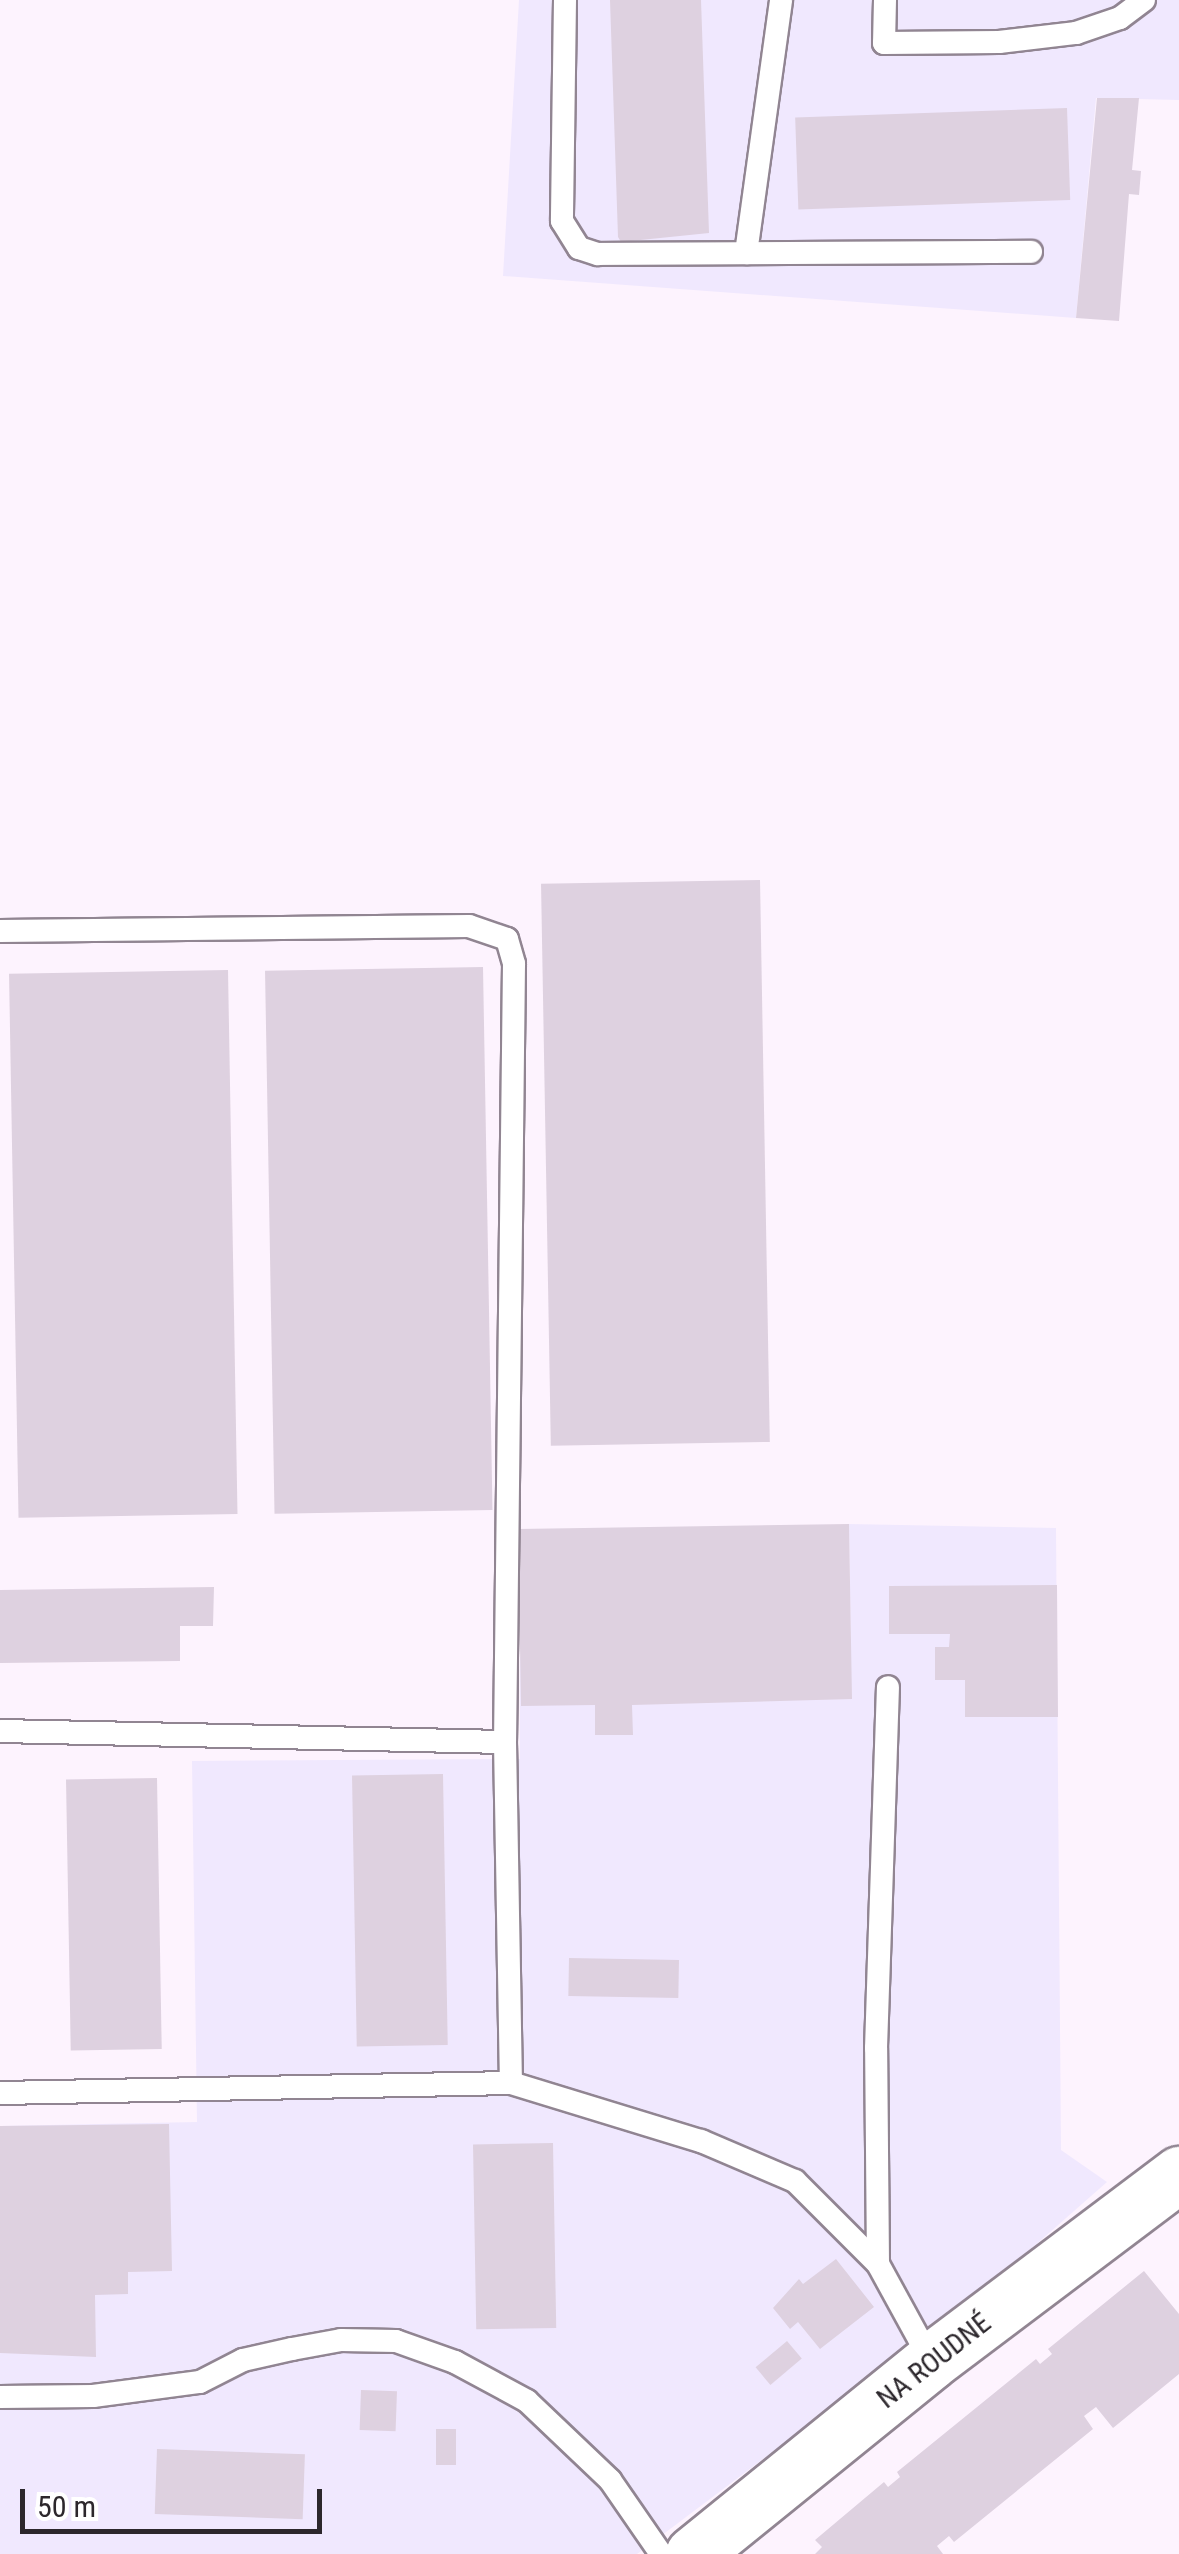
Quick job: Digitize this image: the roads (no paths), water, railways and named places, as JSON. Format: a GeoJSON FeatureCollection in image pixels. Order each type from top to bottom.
{"type":"FeatureCollection","features":[{"type":"Feature","properties":{"kind":"street","name":"NA ROUDNÉ"},"geometry":{"type":"LineString","coordinates":[[693,2554],[931,2360],[1179,2174]]}},
{"type":"Feature","properties":{"kind":"lane"},"geometry":{"type":"LineString","coordinates":[[565,0],[562,221],[568,240],[598,254],[1031,252]]}},
{"type":"Feature","properties":{"kind":"lane"},"geometry":{"type":"LineString","coordinates":[[746,253],[781,0]]}},
{"type":"Feature","properties":{"kind":"lane"},"geometry":{"type":"LineString","coordinates":[[885,0],[884,43],[999,42],[1076,33],[1120,18],[1144,0]]}},
{"type":"Feature","properties":{"kind":"lane"},"geometry":{"type":"LineString","coordinates":[[0,931],[470,926],[507,939],[514,964],[505,1742],[511,2083]]}},
{"type":"Feature","properties":{"kind":"lane"},"geometry":{"type":"LineString","coordinates":[[878,2264],[876,2048],[888,1687]]}},
{"type":"Feature","properties":{"kind":"lane"},"geometry":{"type":"LineString","coordinates":[[0,1732],[505,1742]]}},
{"type":"Feature","properties":{"kind":"lane"},"geometry":{"type":"LineString","coordinates":[[0,2093],[511,2083],[701,2141],[795,2181],[878,2264],[931,2360]]}},
{"type":"Feature","properties":{"kind":"lane"},"geometry":{"type":"LineString","coordinates":[[0,2398],[93,2396],[200,2382],[259,2356],[341,2340],[396,2341],[455,2362],[527,2402],[610,2480],[661,2554]]}}]}
